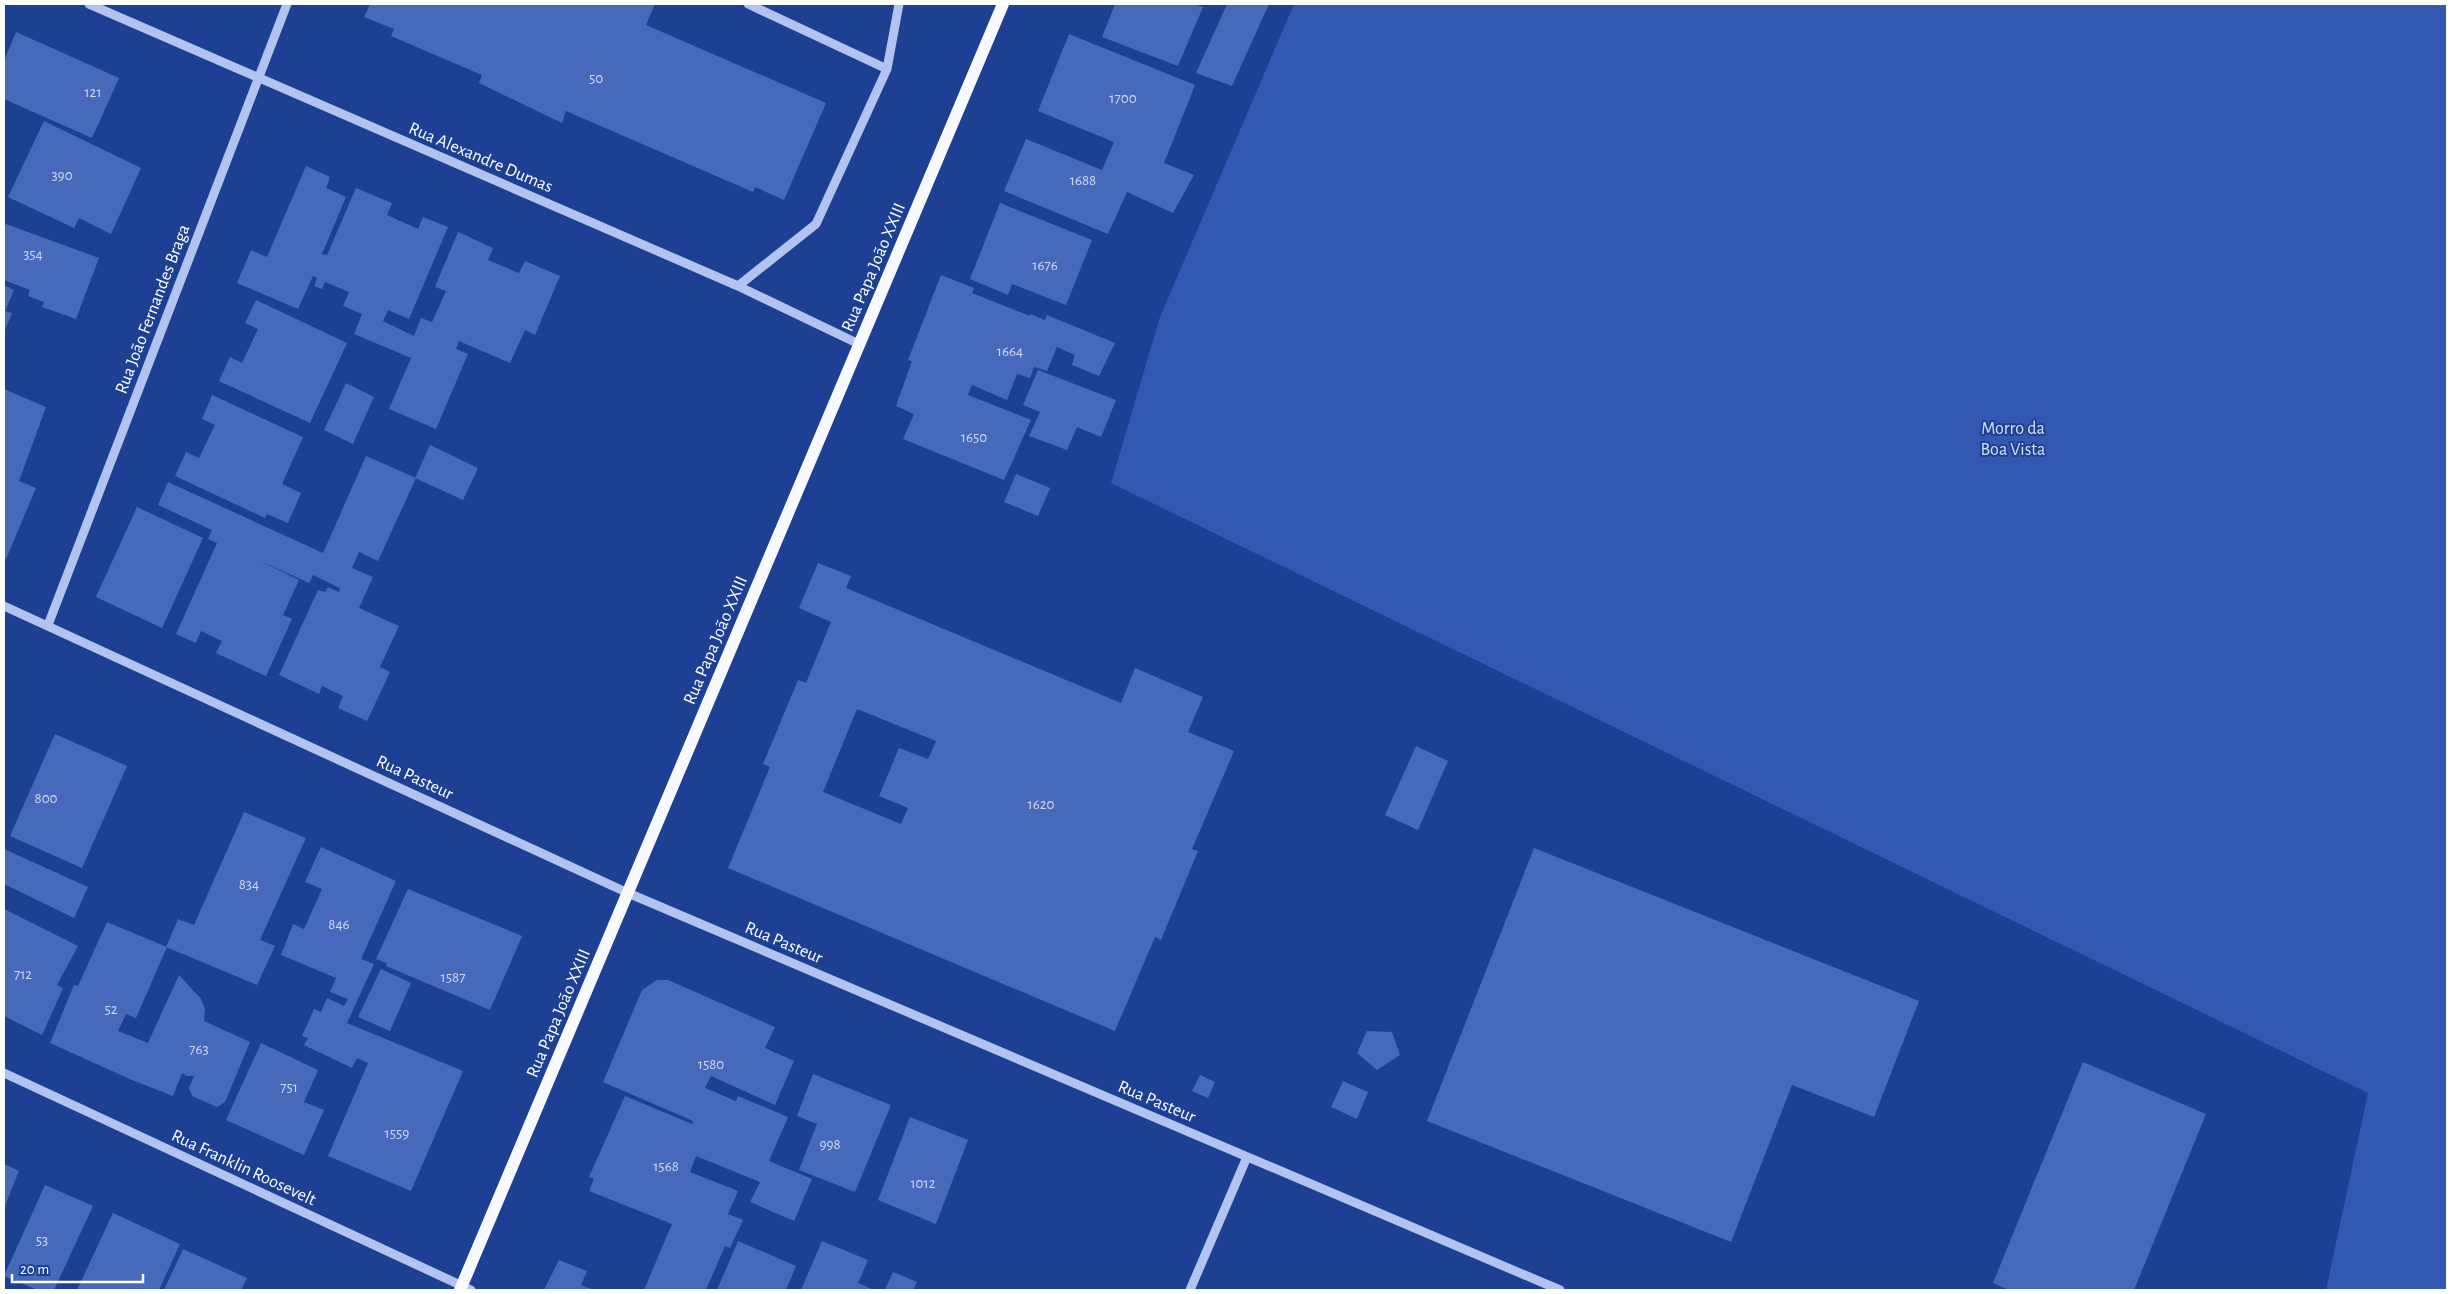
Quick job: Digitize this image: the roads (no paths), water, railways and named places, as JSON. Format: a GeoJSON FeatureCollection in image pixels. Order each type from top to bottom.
{"type":"FeatureCollection","features":[{"type":"Feature","properties":{"kind":"main road","name":"Rua Papa João XXIII"},"geometry":{"type":"LineString","coordinates":[[464,1289],[628,893],[1003,4]]}},
{"type":"Feature","properties":{"kind":"street","name":"Rua Alexandre Dumas"},"geometry":{"type":"LineString","coordinates":[[89,4],[738,286],[859,344]]}},
{"type":"Feature","properties":{"kind":"street","name":"Rua João Fernandes Braga"},"geometry":{"type":"LineString","coordinates":[[48,625],[287,4]]}},
{"type":"Feature","properties":{"kind":"street"},"geometry":{"type":"LineString","coordinates":[[748,4],[887,70]]}},
{"type":"Feature","properties":{"kind":"street"},"geometry":{"type":"LineString","coordinates":[[738,286],[816,224],[887,70],[899,4]]}},
{"type":"Feature","properties":{"kind":"street","name":"Rua Pasteur"},"geometry":{"type":"LineString","coordinates":[[4,606],[628,893],[1560,1290]]}},
{"type":"Feature","properties":{"kind":"street","name":"Rua Franklin Roosevelt"},"geometry":{"type":"LineString","coordinates":[[4,1073],[464,1289]]}},
{"type":"Feature","properties":{"kind":"street"},"geometry":{"type":"LineString","coordinates":[[1190,1290],[1247,1158]]}},
{"type":"Feature","properties":{"kind":"park label","name":"Morro da Boa Vista"},"geometry":{"type":"Point","coordinates":[2013,438]}}]}
